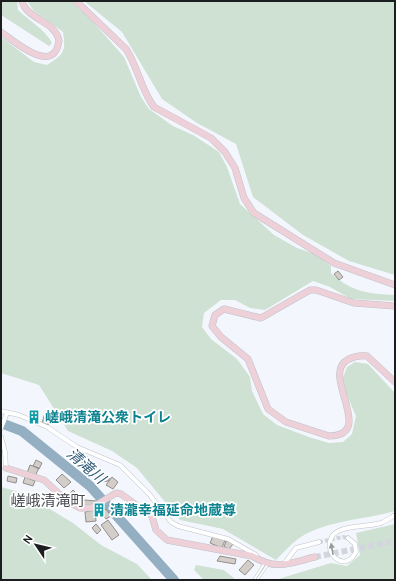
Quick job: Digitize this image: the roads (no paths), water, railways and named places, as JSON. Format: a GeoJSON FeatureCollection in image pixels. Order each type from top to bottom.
{"type":"FeatureCollection","features":[{"type":"Feature","properties":{"kind":"street"},"geometry":{"type":"LineString","coordinates":[[1,32],[37,56],[50,56],[55,52],[59,41],[55,31],[26,10],[22,1]]}},
{"type":"Feature","properties":{"kind":"street"},"geometry":{"type":"LineString","coordinates":[[76,1],[126,49],[131,57],[149,101],[154,107],[211,138],[225,152],[235,168],[244,198],[254,213],[334,263],[395,285]]}},
{"type":"Feature","properties":{"kind":"street"},"geometry":{"type":"LineString","coordinates":[[395,306],[354,303],[316,290],[310,290],[261,318],[224,309],[215,315],[212,321],[215,332],[248,359],[268,409],[286,422],[329,436],[337,436],[347,429],[349,413],[339,372],[341,366],[346,360],[354,356],[367,356],[395,382]]}},
{"type":"Feature","properties":{"kind":"street"},"geometry":{"type":"LineString","coordinates":[[1,411],[6,414],[10,412],[19,415],[47,427],[76,447],[120,465],[144,488],[174,524],[182,528],[232,540],[258,556],[265,564]]}},
{"type":"Feature","properties":{"kind":"street"},"geometry":{"type":"LineString","coordinates":[[1,428],[6,414]]}},
{"type":"Feature","properties":{"kind":"street"},"geometry":{"type":"LineString","coordinates":[[1,437],[5,452],[6,468],[49,483],[67,501],[76,506],[85,509],[98,504],[115,494],[121,494],[139,507],[151,512],[156,530],[167,540],[252,556],[265,564],[284,564],[315,557]]}},
{"type":"Feature","properties":{"kind":"street"},"geometry":{"type":"LineString","coordinates":[[348,538],[355,544],[356,552],[349,560],[344,562],[333,556],[330,549],[330,541],[336,533],[342,530],[381,523],[395,515]]}},
{"type":"Feature","properties":{"kind":"street"},"geometry":{"type":"LineString","coordinates":[[284,564],[296,548],[319,542]]}},
{"type":"Feature","properties":{"kind":"lane"},"geometry":{"type":"LineString","coordinates":[[256,580],[265,564]]}},
{"type":"Feature","properties":{"kind":"waterway","name":"清滝川"},"geometry":{"type":"LineString","coordinates":[[1,423],[22,431],[90,486],[174,580]]}},
{"type":"Feature","properties":{"kind":"tunnel"},"geometry":{"type":"LineString","coordinates":[[319,542],[343,537],[348,538]]}},
{"type":"Feature","properties":{"kind":"tunnel"},"geometry":{"type":"LineString","coordinates":[[315,557],[395,541]]}},
{"type":"Feature","properties":{"kind":"place","name":"嵯峨清滝公衆トイレ"},"geometry":{"type":"Point","coordinates":[34,417]}},
{"type":"Feature","properties":{"kind":"place","name":"清瀧幸福延命地蔵尊"},"geometry":{"type":"Point","coordinates":[99,510]}},
{"type":"Feature","properties":{"kind":"district","name":"嵯峨清滝町"},"geometry":{"type":"Point","coordinates":[48,501]}}]}
